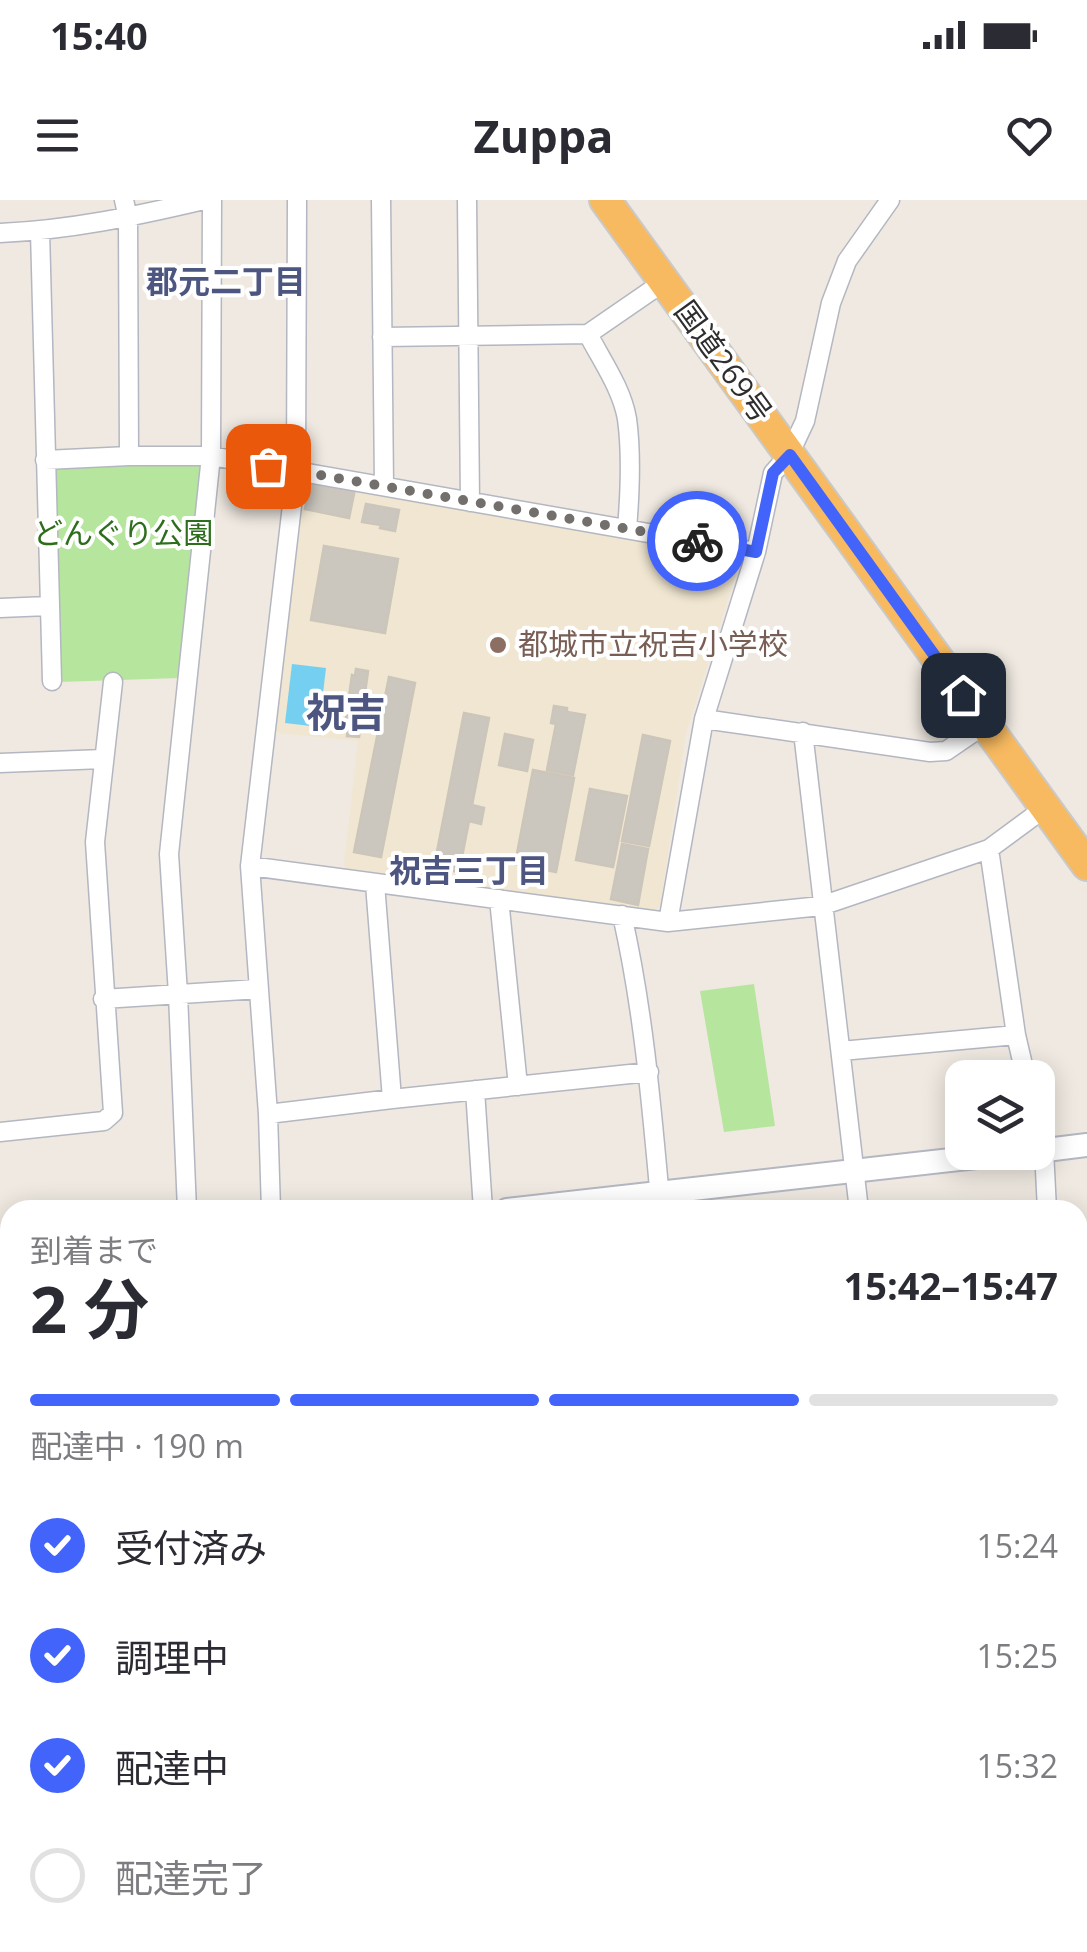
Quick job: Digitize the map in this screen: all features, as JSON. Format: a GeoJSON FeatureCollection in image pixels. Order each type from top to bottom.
{"type":"FeatureCollection","features":[{"type":"Feature","properties":{"kind":"highway","name":"国道269号"},"geometry":{"type":"LineString","coordinates":[[605,200],[1087,865]]}},
{"type":"Feature","properties":{"kind":"street"},"geometry":{"type":"LineString","coordinates":[[0,233],[40,231],[126,209],[204,200]]}},
{"type":"Feature","properties":{"kind":"street"},"geometry":{"type":"LineString","coordinates":[[187,1200],[169,854],[211,456],[212,200]]}},
{"type":"Feature","properties":{"kind":"street"},"geometry":{"type":"LineString","coordinates":[[271,1200],[250,866],[296,470],[297,200]]}},
{"type":"Feature","properties":{"kind":"street"},"geometry":{"type":"LineString","coordinates":[[380,200],[384,486]]}},
{"type":"Feature","properties":{"kind":"street"},"geometry":{"type":"LineString","coordinates":[[467,200],[470,502]]}},
{"type":"Feature","properties":{"kind":"street"},"geometry":{"type":"LineString","coordinates":[[668,922],[704,719],[756,552],[773,473],[790,455],[805,421],[831,303],[847,261],[890,200]]}},
{"type":"Feature","properties":{"kind":"street"},"geometry":{"type":"LineString","coordinates":[[126,209],[128,456]]}},
{"type":"Feature","properties":{"kind":"street"},"geometry":{"type":"LineString","coordinates":[[40,231],[52,681]]}},
{"type":"Feature","properties":{"kind":"street"},"geometry":{"type":"LineString","coordinates":[[382,337],[588,334],[665,281]]}},
{"type":"Feature","properties":{"kind":"street"},"geometry":{"type":"LineString","coordinates":[[588,334],[617,388],[626,418],[630,488],[627,528]]}},
{"type":"Feature","properties":{"kind":"street"},"geometry":{"type":"LineString","coordinates":[[45,460],[211,456],[756,552]]}},
{"type":"Feature","properties":{"kind":"street"},"geometry":{"type":"LineString","coordinates":[[0,608],[48,606]]}},
{"type":"Feature","properties":{"kind":"street"},"geometry":{"type":"LineString","coordinates":[[0,1132],[104,1121],[112,1113],[95,842],[113,682]]}},
{"type":"Feature","properties":{"kind":"street"},"geometry":{"type":"LineString","coordinates":[[704,719],[930,752],[946,751],[984,725]]}},
{"type":"Feature","properties":{"kind":"street"},"geometry":{"type":"LineString","coordinates":[[803,732],[857,1200]]}},
{"type":"Feature","properties":{"kind":"street"},"geometry":{"type":"LineString","coordinates":[[0,762],[102,759]]}},
{"type":"Feature","properties":{"kind":"street"},"geometry":{"type":"LineString","coordinates":[[250,866],[668,922],[821,906],[990,850],[1046,807]]}},
{"type":"Feature","properties":{"kind":"street"},"geometry":{"type":"LineString","coordinates":[[990,850],[1022,1060]]}},
{"type":"Feature","properties":{"kind":"street"},"geometry":{"type":"LineString","coordinates":[[376,884],[392,1099]]}},
{"type":"Feature","properties":{"kind":"street"},"geometry":{"type":"LineString","coordinates":[[499,899],[518,1086]]}},
{"type":"Feature","properties":{"kind":"street"},"geometry":{"type":"LineString","coordinates":[[622,915],[649,1072],[660,1200]]}},
{"type":"Feature","properties":{"kind":"street"},"geometry":{"type":"LineString","coordinates":[[104,999],[258,989]]}},
{"type":"Feature","properties":{"kind":"street"},"geometry":{"type":"LineString","coordinates":[[841,1051],[1016,1035]]}},
{"type":"Feature","properties":{"kind":"street"},"geometry":{"type":"LineString","coordinates":[[268,1114],[649,1072]]}},
{"type":"Feature","properties":{"kind":"street"},"geometry":{"type":"LineString","coordinates":[[475,1090],[483,1200]]}},
{"type":"Feature","properties":{"kind":"street"},"geometry":{"type":"LineString","coordinates":[[1055,1149],[1087,1145]]}},
{"type":"Feature","properties":{"kind":"street"},"geometry":{"type":"LineString","coordinates":[[673,1200],[945,1161]]}},
{"type":"Feature","properties":{"kind":"street"},"geometry":{"type":"LineString","coordinates":[[1038,1170],[1045,1200]]}},
{"type":"Feature","properties":{"kind":"shaded area","name":"都城市立祝吉小学校"},"geometry":{"type":"Polygon","coordinates":[[[309,478],[726,551],[740,561],[686,733],[660,907],[648,912],[346,873],[358,741],[278,733],[272,728],[300,483],[309,478]]]}},
{"type":"Feature","properties":{"kind":"green space","name":"どんぐり公園"},"geometry":{"type":"Polygon","coordinates":[[[191,461],[200,466],[179,678],[59,682],[53,471],[60,467],[191,461]]]}},
{"type":"Feature","properties":{"kind":"green space"},"geometry":{"type":"Polygon","coordinates":[[[754,984],[775,1126],[724,1132],[700,991],[754,984]]]}},
{"type":"Feature","properties":{"kind":"water"},"geometry":{"type":"Polygon","coordinates":[[[292,664],[326,668],[319,727],[285,723],[292,664]]]}},
{"type":"Feature","properties":{"kind":"building"},"geometry":{"type":"Polygon","coordinates":[[[311,480],[355,489],[349,518],[305,509],[311,480]]]}},
{"type":"Feature","properties":{"kind":"building"},"geometry":{"type":"Polygon","coordinates":[[[366,504],[399,510],[395,531],[362,522],[366,504]]]}},
{"type":"Feature","properties":{"kind":"building"},"geometry":{"type":"Polygon","coordinates":[[[324,546],[398,559],[385,633],[311,620],[324,546]]]}},
{"type":"Feature","properties":{"kind":"building"},"geometry":{"type":"Polygon","coordinates":[[[356,669],[368,671],[359,737],[347,736],[346,719],[356,669]]]}},
{"type":"Feature","properties":{"kind":"building"},"geometry":{"type":"Polygon","coordinates":[[[389,677],[415,683],[381,857],[354,852],[389,677]]]}},
{"type":"Feature","properties":{"kind":"building"},"geometry":{"type":"Polygon","coordinates":[[[554,706],[585,715],[573,775],[547,770],[556,724],[551,723],[554,706]]]}},
{"type":"Feature","properties":{"kind":"building"},"geometry":{"type":"Polygon","coordinates":[[[464,713],[489,718],[472,805],[484,808],[481,824],[469,821],[459,872],[434,867],[464,713]]]}},
{"type":"Feature","properties":{"kind":"building"},"geometry":{"type":"Polygon","coordinates":[[[505,734],[533,740],[527,771],[499,765],[505,734]]]}},
{"type":"Feature","properties":{"kind":"building"},"geometry":{"type":"Polygon","coordinates":[[[643,735],[670,741],[649,846],[622,841],[643,735]]]}},
{"type":"Feature","properties":{"kind":"building"},"geometry":{"type":"Polygon","coordinates":[[[533,770],[574,778],[556,872],[515,864],[533,770]]]}},
{"type":"Feature","properties":{"kind":"building"},"geometry":{"type":"Polygon","coordinates":[[[590,789],[627,796],[613,867],[576,860],[590,789]]]}},
{"type":"Feature","properties":{"kind":"building"},"geometry":{"type":"Polygon","coordinates":[[[622,844],[648,849],[638,905],[611,899],[622,844]]]}},
{"type":"Feature","properties":{"kind":"way so far"},"geometry":{"type":"LineString","coordinates":[[268,466],[697,541]]}},
{"type":"Feature","properties":{"kind":"place","name":"都城市立祝吉小学校"},"geometry":{"type":"Point","coordinates":[498,645]}},
{"type":"Feature","properties":{"kind":"district","name":"郡元二丁目"},"geometry":{"type":"Point","coordinates":[226,282]}},
{"type":"Feature","properties":{"kind":"district","name":"祝吉"},"geometry":{"type":"Point","coordinates":[346,713]}},
{"type":"Feature","properties":{"kind":"district","name":"祝吉三丁目"},"geometry":{"type":"Point","coordinates":[469,871]}},
{"type":"Feature","properties":{"kind":"route"},"geometry":{"type":"LineString","coordinates":[[697,541],[756,552],[773,473],[790,455],[963,695]]}}]}
